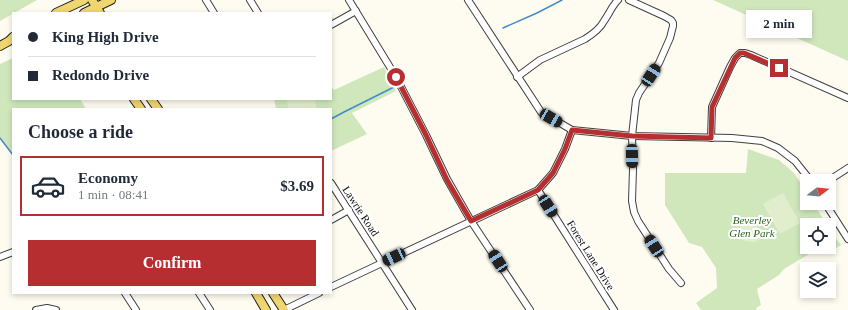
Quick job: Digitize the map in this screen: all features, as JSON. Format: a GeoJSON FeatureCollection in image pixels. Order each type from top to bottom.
{"type":"FeatureCollection","features":[{"type":"Feature","properties":{"kind":"main road"},"geometry":{"type":"LineString","coordinates":[[58,12],[78,1],[92,8],[112,0]]}},
{"type":"Feature","properties":{"kind":"main road"},"geometry":{"type":"LineString","coordinates":[[0,46],[12,40]]}},
{"type":"Feature","properties":{"kind":"main road"},"geometry":{"type":"LineString","coordinates":[[257,294],[266,310]]}},
{"type":"Feature","properties":{"kind":"main road"},"geometry":{"type":"LineString","coordinates":[[274,294],[284,310]]}},
{"type":"Feature","properties":{"kind":"street"},"geometry":{"type":"LineString","coordinates":[[206,0],[213,12]]}},
{"type":"Feature","properties":{"kind":"street"},"geometry":{"type":"LineString","coordinates":[[250,0],[257,12]]}},
{"type":"Feature","properties":{"kind":"street"},"geometry":{"type":"LineString","coordinates":[[349,0],[396,77],[447,180],[471,221],[530,310]]}},
{"type":"Feature","properties":{"kind":"street"},"geometry":{"type":"LineString","coordinates":[[468,0],[540,112],[572,130],[632,136],[732,138],[762,141],[778,148],[795,161],[805,174]]}},
{"type":"Feature","properties":{"kind":"street"},"geometry":{"type":"LineString","coordinates":[[517,76],[540,60],[592,35],[603,23],[613,5],[618,0]]}},
{"type":"Feature","properties":{"kind":"street"},"geometry":{"type":"LineString","coordinates":[[629,0],[664,16],[673,23],[670,38],[659,63],[636,100],[632,136],[632,201],[638,222],[669,270],[681,284]]}},
{"type":"Feature","properties":{"kind":"street"},"geometry":{"type":"LineString","coordinates":[[332,24],[356,11]]}},
{"type":"Feature","properties":{"kind":"street"},"geometry":{"type":"LineString","coordinates":[[711,138],[712,107],[730,67],[740,53],[752,56],[848,98]]}},
{"type":"Feature","properties":{"kind":"street"},"geometry":{"type":"LineString","coordinates":[[332,287],[538,190],[553,173],[565,149],[572,130]]}},
{"type":"Feature","properties":{"kind":"street"},"geometry":{"type":"LineString","coordinates":[[836,176],[848,168]]}},
{"type":"Feature","properties":{"kind":"street","name":"Lawrie Road"},"geometry":{"type":"LineString","coordinates":[[332,184],[412,310]]}},
{"type":"Feature","properties":{"kind":"street","name":"Forest Lane Drive"},"geometry":{"type":"LineString","coordinates":[[538,190],[614,310]]}},
{"type":"Feature","properties":{"kind":"street"},"geometry":{"type":"LineString","coordinates":[[332,219],[349,210]]}},
{"type":"Feature","properties":{"kind":"street"},"geometry":{"type":"LineString","coordinates":[[829,210],[848,239]]}},
{"type":"Feature","properties":{"kind":"street"},"geometry":{"type":"LineString","coordinates":[[0,257],[12,252]]}},
{"type":"Feature","properties":{"kind":"street"},"geometry":{"type":"LineString","coordinates":[[126,294],[136,310]]}},
{"type":"Feature","properties":{"kind":"street"},"geometry":{"type":"LineString","coordinates":[[200,294],[210,310]]}},
{"type":"Feature","properties":{"kind":"street"},"geometry":{"type":"LineString","coordinates":[[284,310],[317,294]]}},
{"type":"Feature","properties":{"kind":"street"},"geometry":{"type":"LineString","coordinates":[[36,310],[47,308],[56,310]]}},
{"type":"Feature","properties":{"kind":"green space"},"geometry":{"type":"Polygon","coordinates":[[[0,0],[37,0],[16,12],[12,12],[12,14],[0,21],[0,0]]]}},
{"type":"Feature","properties":{"kind":"green space"},"geometry":{"type":"Polygon","coordinates":[[[713,0],[848,0],[848,61],[713,0]]]}},
{"type":"Feature","properties":{"kind":"green space"},"geometry":{"type":"Polygon","coordinates":[[[12,58],[12,100],[81,100],[85,108],[12,108],[12,153],[0,137],[0,64],[12,58]]]}},
{"type":"Feature","properties":{"kind":"green space"},"geometry":{"type":"Polygon","coordinates":[[[384,67],[396,91],[352,113],[367,134],[332,151],[332,108],[276,108],[274,100],[332,100],[332,87],[334,90],[384,67]]]}},
{"type":"Feature","properties":{"kind":"green space"},"geometry":{"type":"Polygon","coordinates":[[[287,100],[315,100],[316,108],[288,108],[287,100]]]}},
{"type":"Feature","properties":{"kind":"green space","name":"Beverley Glen Park"},"geometry":{"type":"Polygon","coordinates":[[[748,149],[779,160],[794,173],[800,182],[800,210],[817,210],[823,218],[800,218],[800,254],[809,254],[784,269],[779,275],[757,289],[761,305],[756,308],[757,310],[701,310],[696,303],[717,288],[716,268],[702,247],[689,243],[665,205],[665,173],[746,173],[748,149]]]}},
{"type":"Feature","properties":{"kind":"green space"},"geometry":{"type":"Polygon","coordinates":[[[783,193],[800,223],[780,234],[763,204],[783,193]]]}},
{"type":"Feature","properties":{"kind":"green space"},"geometry":{"type":"Polygon","coordinates":[[[740,224],[754,225],[758,228],[759,239],[755,242],[743,240],[741,236],[740,224]]]}},
{"type":"Feature","properties":{"kind":"green space"},"geometry":{"type":"Polygon","coordinates":[[[836,238],[841,245],[836,248],[836,238]]]}},
{"type":"Feature","properties":{"kind":"waterway"},"geometry":{"type":"LineString","coordinates":[[503,28],[562,0]]}},
{"type":"Feature","properties":{"kind":"waterway"},"geometry":{"type":"LineString","coordinates":[[332,118],[394,87]]}},
{"type":"Feature","properties":{"kind":"waterway"},"geometry":{"type":"LineString","coordinates":[[0,138],[12,154]]}},
{"type":"Feature","properties":{"kind":"route"},"geometry":{"type":"LineString","coordinates":[[396,77],[447,180],[471,221],[538,190],[553,173],[565,149],[572,130],[632,136],[711,138],[712,107],[737,55],[744,53],[779,68]]}}]}
